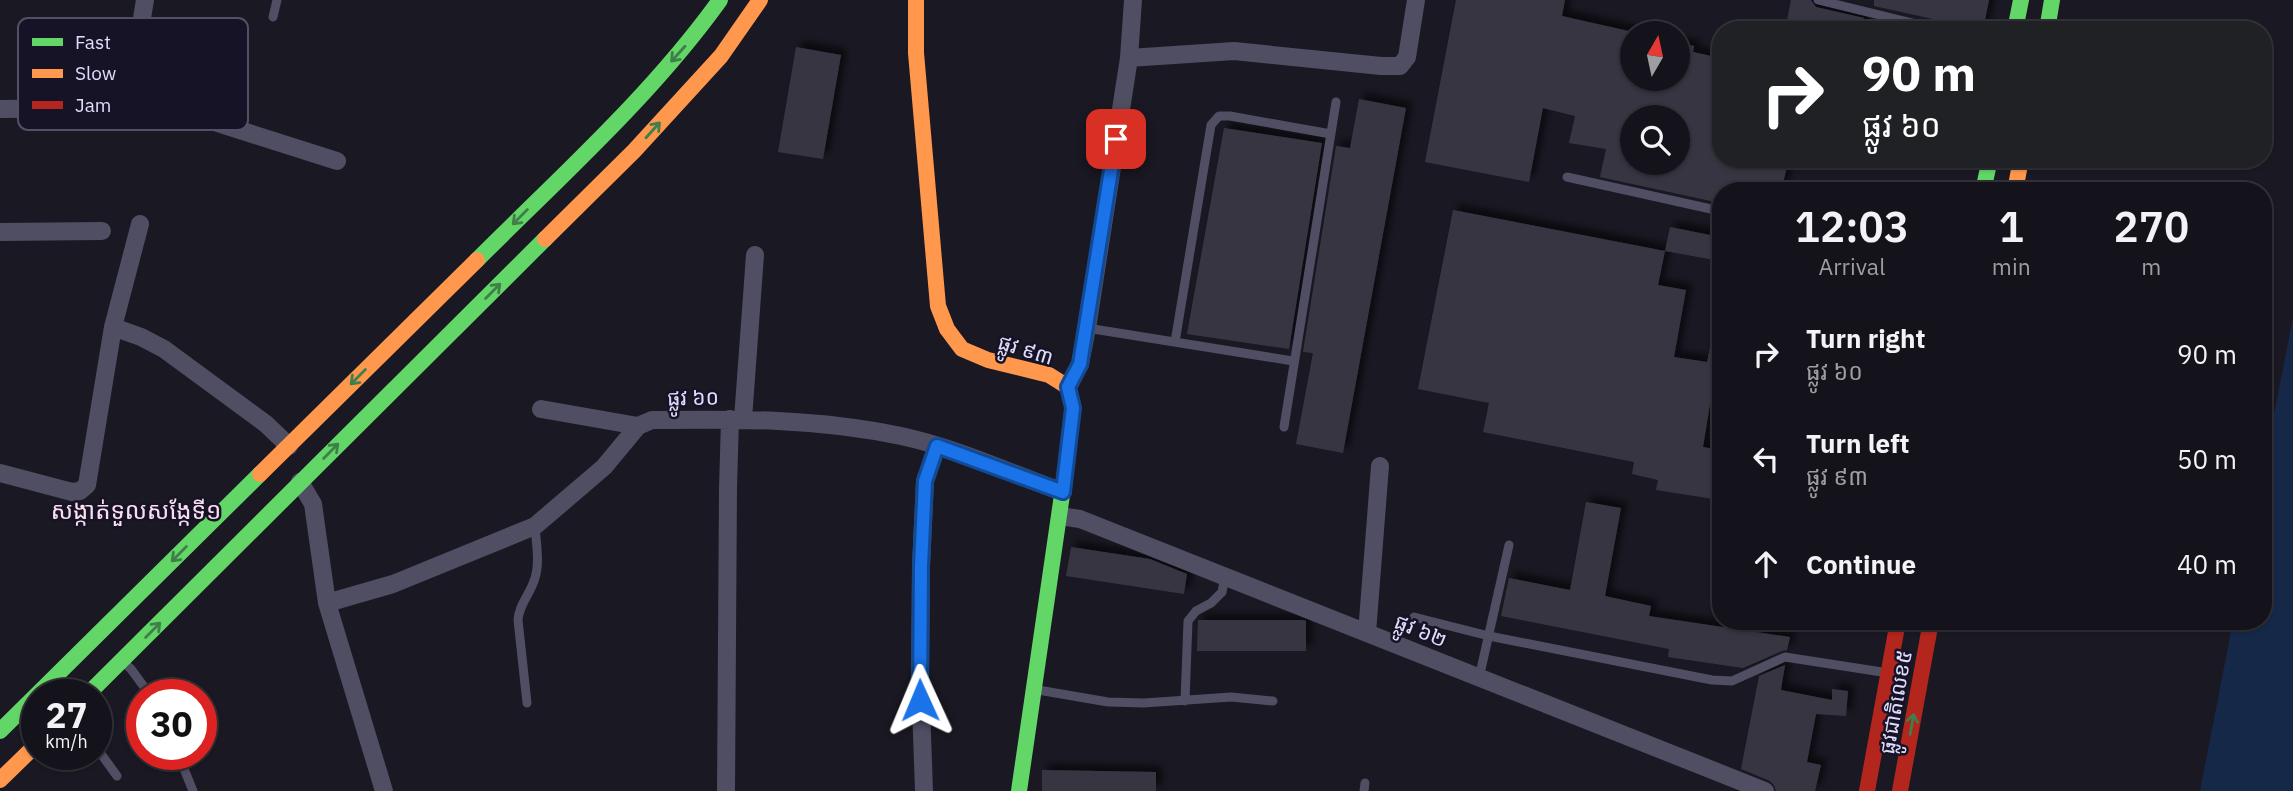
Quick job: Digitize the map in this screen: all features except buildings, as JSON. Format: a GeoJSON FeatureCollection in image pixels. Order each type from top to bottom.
{"type":"FeatureCollection","features":[{"type":"Feature","properties":{"kind":"main road"},"geometry":{"type":"LineString","coordinates":[[0,731],[610,128],[695,35],[720,0]]}},
{"type":"Feature","properties":{"kind":"main road"},"geometry":{"type":"LineString","coordinates":[[103,679],[634,151],[721,55],[760,0]]}},
{"type":"Feature","properties":{"kind":"main road","name":"ផ្លូវ ៩៣"},"geometry":{"type":"LineString","coordinates":[[916,0],[916,53],[938,306],[947,329],[962,349],[988,360],[1049,375],[1068,387],[1073,408],[1060,516],[1019,791]]}},
{"type":"Feature","properties":{"kind":"main road"},"geometry":{"type":"LineString","coordinates":[[2017,21],[2021,0]]}},
{"type":"Feature","properties":{"kind":"main road"},"geometry":{"type":"LineString","coordinates":[[2048,21],[2052,0]]}},
{"type":"Feature","properties":{"kind":"main road","name":"ផ្លូវជាតិលេខ៥"},"geometry":{"type":"LineString","coordinates":[[1867,791],[1896,630]]}},
{"type":"Feature","properties":{"kind":"main road","name":"ផ្លូវជាតិលេខ៥"},"geometry":{"type":"LineString","coordinates":[[1900,791],[1929,630]]}},
{"type":"Feature","properties":{"kind":"main road"},"geometry":{"type":"LineString","coordinates":[[0,780],[21,760]]}},
{"type":"Feature","properties":{"kind":"street"},"geometry":{"type":"LineString","coordinates":[[142,18],[145,0]]}},
{"type":"Feature","properties":{"kind":"street"},"geometry":{"type":"LineString","coordinates":[[1068,387],[1080,364],[1087,328],[1129,58],[1133,0]]}},
{"type":"Feature","properties":{"kind":"street"},"geometry":{"type":"LineString","coordinates":[[1129,58],[1234,51],[1400,66],[1407,57],[1416,0]]}},
{"type":"Feature","properties":{"kind":"street"},"geometry":{"type":"LineString","coordinates":[[0,109],[18,109]]}},
{"type":"Feature","properties":{"kind":"street"},"geometry":{"type":"LineString","coordinates":[[240,130],[337,160]]}},
{"type":"Feature","properties":{"kind":"street"},"geometry":{"type":"LineString","coordinates":[[0,473],[72,492],[80,491],[87,485],[113,327],[140,224]]}},
{"type":"Feature","properties":{"kind":"street"},"geometry":{"type":"LineString","coordinates":[[0,232],[102,231]]}},
{"type":"Feature","properties":{"kind":"street"},"geometry":{"type":"LineString","coordinates":[[726,791],[728,489],[755,255]]}},
{"type":"Feature","properties":{"kind":"street"},"geometry":{"type":"LineString","coordinates":[[113,327],[164,349],[266,424],[289,446]]}},
{"type":"Feature","properties":{"kind":"street"},"geometry":{"type":"LineString","coordinates":[[327,603],[393,584],[535,526],[604,467],[638,426],[541,409]]}},
{"type":"Feature","properties":{"kind":"street","name":"ផ្លូវ ៦០"},"geometry":{"type":"LineString","coordinates":[[638,426],[652,420],[737,419],[827,423],[937,446],[1063,492]]}},
{"type":"Feature","properties":{"kind":"street"},"geometry":{"type":"LineString","coordinates":[[924,791],[919,677],[921,566],[925,481],[937,446]]}},
{"type":"Feature","properties":{"kind":"street"},"geometry":{"type":"LineString","coordinates":[[1367,634],[1380,467]]}},
{"type":"Feature","properties":{"kind":"street"},"geometry":{"type":"LineString","coordinates":[[300,482],[313,504],[327,603],[384,791]]}},
{"type":"Feature","properties":{"kind":"street","name":"ផ្លូវ ៦២"},"geometry":{"type":"LineString","coordinates":[[1060,516],[1080,519],[1765,791]]}},
{"type":"Feature","properties":{"kind":"lane"},"geometry":{"type":"LineString","coordinates":[[273,17],[277,0]]}},
{"type":"Feature","properties":{"kind":"lane"},"geometry":{"type":"LineString","coordinates":[[1818,0],[1904,21]]}},
{"type":"Feature","properties":{"kind":"lane"},"geometry":{"type":"LineString","coordinates":[[1284,427],[1336,102]]}},
{"type":"Feature","properties":{"kind":"lane"},"geometry":{"type":"LineString","coordinates":[[1175,342],[1212,125],[1219,116],[1230,116],[1331,134]]}},
{"type":"Feature","properties":{"kind":"lane"},"geometry":{"type":"LineString","coordinates":[[1567,177],[1712,209]]}},
{"type":"Feature","properties":{"kind":"lane"},"geometry":{"type":"LineString","coordinates":[[1087,328],[1293,361]]}},
{"type":"Feature","properties":{"kind":"lane"},"geometry":{"type":"LineString","coordinates":[[527,703],[518,620],[519,610],[537,573],[535,526]]}},
{"type":"Feature","properties":{"kind":"lane"},"geometry":{"type":"LineString","coordinates":[[1479,678],[1509,545]]}},
{"type":"Feature","properties":{"kind":"lane"},"geometry":{"type":"LineString","coordinates":[[1185,701],[1188,621],[1196,611],[1211,603],[1222,592],[1225,577]]}},
{"type":"Feature","properties":{"kind":"lane"},"geometry":{"type":"LineString","coordinates":[[1414,617],[1489,636],[1712,680],[1732,681],[1785,657],[1887,673]]}},
{"type":"Feature","properties":{"kind":"lane"},"geometry":{"type":"LineString","coordinates":[[122,661],[138,679]]}},
{"type":"Feature","properties":{"kind":"lane"},"geometry":{"type":"LineString","coordinates":[[1033,690],[1108,702],[1144,703],[1231,697],[1273,701]]}},
{"type":"Feature","properties":{"kind":"lane"},"geometry":{"type":"LineString","coordinates":[[112,769],[117,776]]}},
{"type":"Feature","properties":{"kind":"lane"},"geometry":{"type":"LineString","coordinates":[[184,770],[192,791]]}},
{"type":"Feature","properties":{"kind":"water"},"geometry":{"type":"Polygon","coordinates":[[[2293,317],[2293,791],[2200,791],[2231,630],[2272,630],[2272,425],[2293,317]]]}},
{"type":"Feature","properties":{"kind":"traffic: fast"},"geometry":{"type":"LineString","coordinates":[[477,260],[635,103],[720,0]]}},
{"type":"Feature","properties":{"kind":"traffic: fast"},"geometry":{"type":"LineString","coordinates":[[2017,21],[2021,0]]}},
{"type":"Feature","properties":{"kind":"traffic: fast"},"geometry":{"type":"LineString","coordinates":[[2048,21],[2052,0]]}},
{"type":"Feature","properties":{"kind":"traffic: fast"},"geometry":{"type":"LineString","coordinates":[[1985,182],[1988,168]]}},
{"type":"Feature","properties":{"kind":"traffic: fast"},"geometry":{"type":"LineString","coordinates":[[103,679],[545,239]]}},
{"type":"Feature","properties":{"kind":"traffic: fast"},"geometry":{"type":"LineString","coordinates":[[0,731],[260,474]]}},
{"type":"Feature","properties":{"kind":"traffic: fast"},"geometry":{"type":"LineString","coordinates":[[1019,791],[1064,481]]}},
{"type":"Feature","properties":{"kind":"traffic: slow"},"geometry":{"type":"LineString","coordinates":[[545,239],[634,151],[721,56],[760,0]]}},
{"type":"Feature","properties":{"kind":"traffic: slow"},"geometry":{"type":"LineString","coordinates":[[916,0],[916,53],[938,306],[947,329],[962,349],[988,360],[1049,375],[1068,387],[1073,408],[1064,481]]}},
{"type":"Feature","properties":{"kind":"traffic: slow"},"geometry":{"type":"LineString","coordinates":[[2017,182],[2019,168]]}},
{"type":"Feature","properties":{"kind":"traffic: slow"},"geometry":{"type":"LineString","coordinates":[[260,474],[477,260]]}},
{"type":"Feature","properties":{"kind":"traffic: slow"},"geometry":{"type":"LineString","coordinates":[[0,780],[21,760]]}},
{"type":"Feature","properties":{"kind":"traffic: jam"},"geometry":{"type":"LineString","coordinates":[[1867,791],[1896,630]]}},
{"type":"Feature","properties":{"kind":"traffic: jam"},"geometry":{"type":"LineString","coordinates":[[1900,791],[1929,630]]}},
{"type":"Feature","properties":{"kind":"district","name":"សង្កាត់ទួលសង្កែទី១"},"geometry":{"type":"Point","coordinates":[136,510]}},
{"type":"Feature","properties":{"kind":"route"},"geometry":{"type":"LineString","coordinates":[[920,700],[925,481],[937,446],[1063,492],[1073,408],[1068,387],[1080,364],[1087,328],[1116,139]]}}]}
